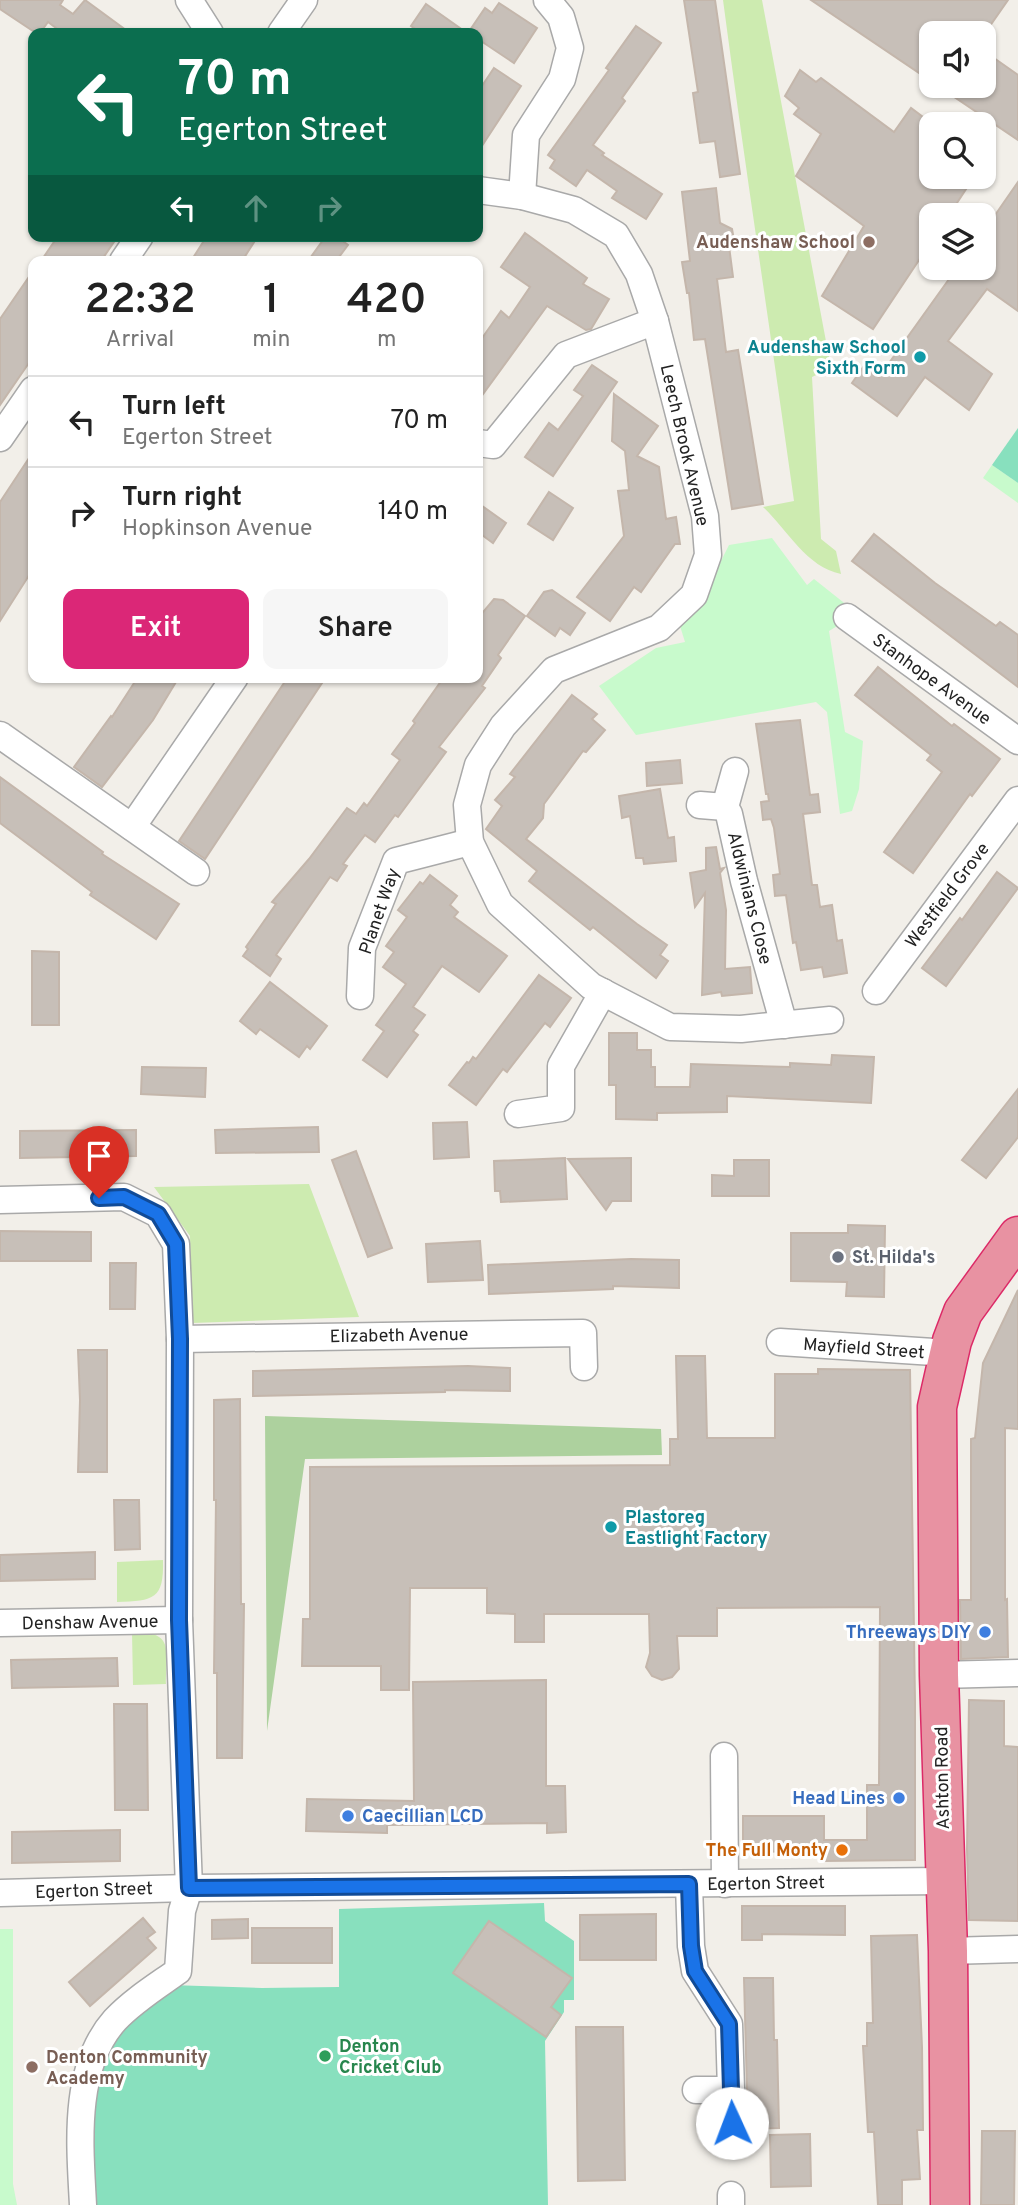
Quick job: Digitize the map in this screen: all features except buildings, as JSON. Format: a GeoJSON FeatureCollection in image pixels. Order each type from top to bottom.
{"type":"FeatureCollection","features":[{"type":"Feature","properties":{"kind":"highway","name":"Ashton Road"},"geometry":{"type":"LineString","coordinates":[[950,2205],[948,1951],[939,1675],[937,1406],[949,1353],[963,1312],[1018,1236]]}},
{"type":"Feature","properties":{"kind":"street"},"geometry":{"type":"LineString","coordinates":[[189,0],[207,28]]}},
{"type":"Feature","properties":{"kind":"street"},"geometry":{"type":"LineString","coordinates":[[284,28],[304,0]]}},
{"type":"Feature","properties":{"kind":"street"},"geometry":{"type":"LineString","coordinates":[[522,196],[526,135],[562,79],[570,48],[561,17],[547,0]]}},
{"type":"Feature","properties":{"kind":"street","name":"Leech Brook Avenue"},"geometry":{"type":"LineString","coordinates":[[483,191],[522,196],[574,210],[616,235],[639,274],[655,321],[705,516],[708,555],[694,594],[659,628],[554,670],[503,726],[478,765],[467,805],[470,842],[499,904],[591,986],[670,1027],[741,1029],[830,1020]]}},
{"type":"Feature","properties":{"kind":"street"},"geometry":{"type":"LineString","coordinates":[[483,444],[493,445],[566,355],[655,321]]}},
{"type":"Feature","properties":{"kind":"street"},"geometry":{"type":"LineString","coordinates":[[0,438],[28,402]]}},
{"type":"Feature","properties":{"kind":"street","name":"Stanhope Avenue"},"geometry":{"type":"LineString","coordinates":[[847,617],[1018,741]]}},
{"type":"Feature","properties":{"kind":"street"},"geometry":{"type":"LineString","coordinates":[[132,827],[231,683]]}},
{"type":"Feature","properties":{"kind":"street"},"geometry":{"type":"LineString","coordinates":[[0,735],[196,872]]}},
{"type":"Feature","properties":{"kind":"street","name":"Aldwinians Close"},"geometry":{"type":"LineString","coordinates":[[735,771],[712,806],[729,814],[744,881],[784,1025]]}},
{"type":"Feature","properties":{"kind":"street","name":"Westfield Grove"},"geometry":{"type":"LineString","coordinates":[[876,990],[1018,800]]}},
{"type":"Feature","properties":{"kind":"street","name":"Planet Way"},"geometry":{"type":"LineString","coordinates":[[360,996],[362,948],[396,861],[470,842]]}},
{"type":"Feature","properties":{"kind":"street"},"geometry":{"type":"LineString","coordinates":[[518,1114],[561,1108],[561,1066],[603,992]]}},
{"type":"Feature","properties":{"kind":"street"},"geometry":{"type":"LineString","coordinates":[[0,1200],[124,1197],[158,1214],[176,1244],[180,1339],[179,1620],[189,1888],[182,1911],[178,1971],[133,2003],[113,2022],[100,2043],[84,2086],[79,2130],[83,2205]]}},
{"type":"Feature","properties":{"kind":"street","name":"Elizabeth Avenue"},"geometry":{"type":"LineString","coordinates":[[180,1339],[583,1333],[584,1367]]}},
{"type":"Feature","properties":{"kind":"street","name":"Mayfield Street"},"geometry":{"type":"LineString","coordinates":[[780,1342],[949,1353]]}},
{"type":"Feature","properties":{"kind":"street","name":"Denshaw Avenue"},"geometry":{"type":"LineString","coordinates":[[0,1623],[179,1620]]}},
{"type":"Feature","properties":{"kind":"street"},"geometry":{"type":"LineString","coordinates":[[939,1675],[1018,1673]]}},
{"type":"Feature","properties":{"kind":"street"},"geometry":{"type":"LineString","coordinates":[[724,1756],[725,1884]]}},
{"type":"Feature","properties":{"kind":"street","name":"Egerton Street"},"geometry":{"type":"LineString","coordinates":[[0,1893],[189,1888],[944,1881]]}},
{"type":"Feature","properties":{"kind":"street"},"geometry":{"type":"LineString","coordinates":[[689,1884],[691,1946],[695,1971],[729,2024],[732,2123]]}},
{"type":"Feature","properties":{"kind":"street"},"geometry":{"type":"LineString","coordinates":[[948,1951],[1018,1949]]}},
{"type":"Feature","properties":{"kind":"street"},"geometry":{"type":"LineString","coordinates":[[696,2090],[731,2090]]}},
{"type":"Feature","properties":{"kind":"green space"},"geometry":{"type":"Polygon","coordinates":[[[723,0],[762,0],[831,368],[812,377],[821,539],[836,551],[841,574],[817,564],[807,556],[763,507],[794,501],[723,0]]]}},
{"type":"Feature","properties":{"kind":"green space"},"geometry":{"type":"Polygon","coordinates":[[[1018,428],[1018,483],[992,465],[1018,428]]]}},
{"type":"Feature","properties":{"kind":"green space"},"geometry":{"type":"Polygon","coordinates":[[[992,465],[1018,483],[1018,503],[983,478],[992,465]]]}},
{"type":"Feature","properties":{"kind":"green space"},"geometry":{"type":"Polygon","coordinates":[[[772,538],[807,585],[814,579],[848,606],[844,622],[829,631],[845,732],[863,741],[859,789],[852,811],[840,814],[827,712],[816,702],[636,735],[599,686],[656,648],[685,642],[680,626],[701,601],[729,545],[772,538]]]}},
{"type":"Feature","properties":{"kind":"green space"},"geometry":{"type":"Polygon","coordinates":[[[309,1184],[359,1317],[192,1323],[190,1236],[154,1187],[309,1184]]]}},
{"type":"Feature","properties":{"kind":"green space"},"geometry":{"type":"Polygon","coordinates":[[[265,1416],[661,1429],[662,1455],[305,1459],[267,1731],[265,1416]]]}},
{"type":"Feature","properties":{"kind":"green space"},"geometry":{"type":"Polygon","coordinates":[[[163,1560],[161,1583],[154,1595],[148,1599],[117,1602],[117,1562],[163,1560]]]}},
{"type":"Feature","properties":{"kind":"green space"},"geometry":{"type":"Polygon","coordinates":[[[132,1632],[155,1635],[162,1639],[167,1652],[166,1684],[133,1685],[132,1632]]]}},
{"type":"Feature","properties":{"kind":"green space","name":"Denton Cricket Club"},"geometry":{"type":"Polygon","coordinates":[[[544,1903],[545,1921],[574,1941],[574,2000],[564,2000],[564,2012],[545,2041],[548,2205],[92,2205],[92,2112],[110,2040],[170,1985],[339,1987],[339,1909],[544,1903]]]}},
{"type":"Feature","properties":{"kind":"green space"},"geometry":{"type":"Polygon","coordinates":[[[0,1929],[13,1929],[13,2184],[17,2205],[0,2205],[0,1929]]]}},
{"type":"Feature","properties":{"kind":"place","name":"Audenshaw School"},"geometry":{"type":"Point","coordinates":[869,242]}},
{"type":"Feature","properties":{"kind":"place","name":"Audenshaw School Sixth Form"},"geometry":{"type":"Point","coordinates":[920,357]}},
{"type":"Feature","properties":{"kind":"place","name":"St. Hilda's"},"geometry":{"type":"Point","coordinates":[838,1257]}},
{"type":"Feature","properties":{"kind":"place","name":"Plastoreg Eastlight Factory"},"geometry":{"type":"Point","coordinates":[611,1527]}},
{"type":"Feature","properties":{"kind":"place","name":"Threeways DIY"},"geometry":{"type":"Point","coordinates":[985,1632]}},
{"type":"Feature","properties":{"kind":"place","name":"Head Lines"},"geometry":{"type":"Point","coordinates":[899,1798]}},
{"type":"Feature","properties":{"kind":"place","name":"Caecillian LCD"},"geometry":{"type":"Point","coordinates":[348,1816]}},
{"type":"Feature","properties":{"kind":"place","name":"The Full Monty"},"geometry":{"type":"Point","coordinates":[842,1850]}},
{"type":"Feature","properties":{"kind":"place","name":"Denton Cricket Club"},"geometry":{"type":"Point","coordinates":[325,2056]}},
{"type":"Feature","properties":{"kind":"place","name":"Denton Community Academy"},"geometry":{"type":"Point","coordinates":[32,2067]}},
{"type":"Feature","properties":{"kind":"route"},"geometry":{"type":"LineString","coordinates":[[99,1198],[124,1197],[158,1214],[176,1244],[180,1339],[179,1620],[189,1888],[689,1884],[691,1946],[695,1971],[729,2024],[732,2123]]}}]}
